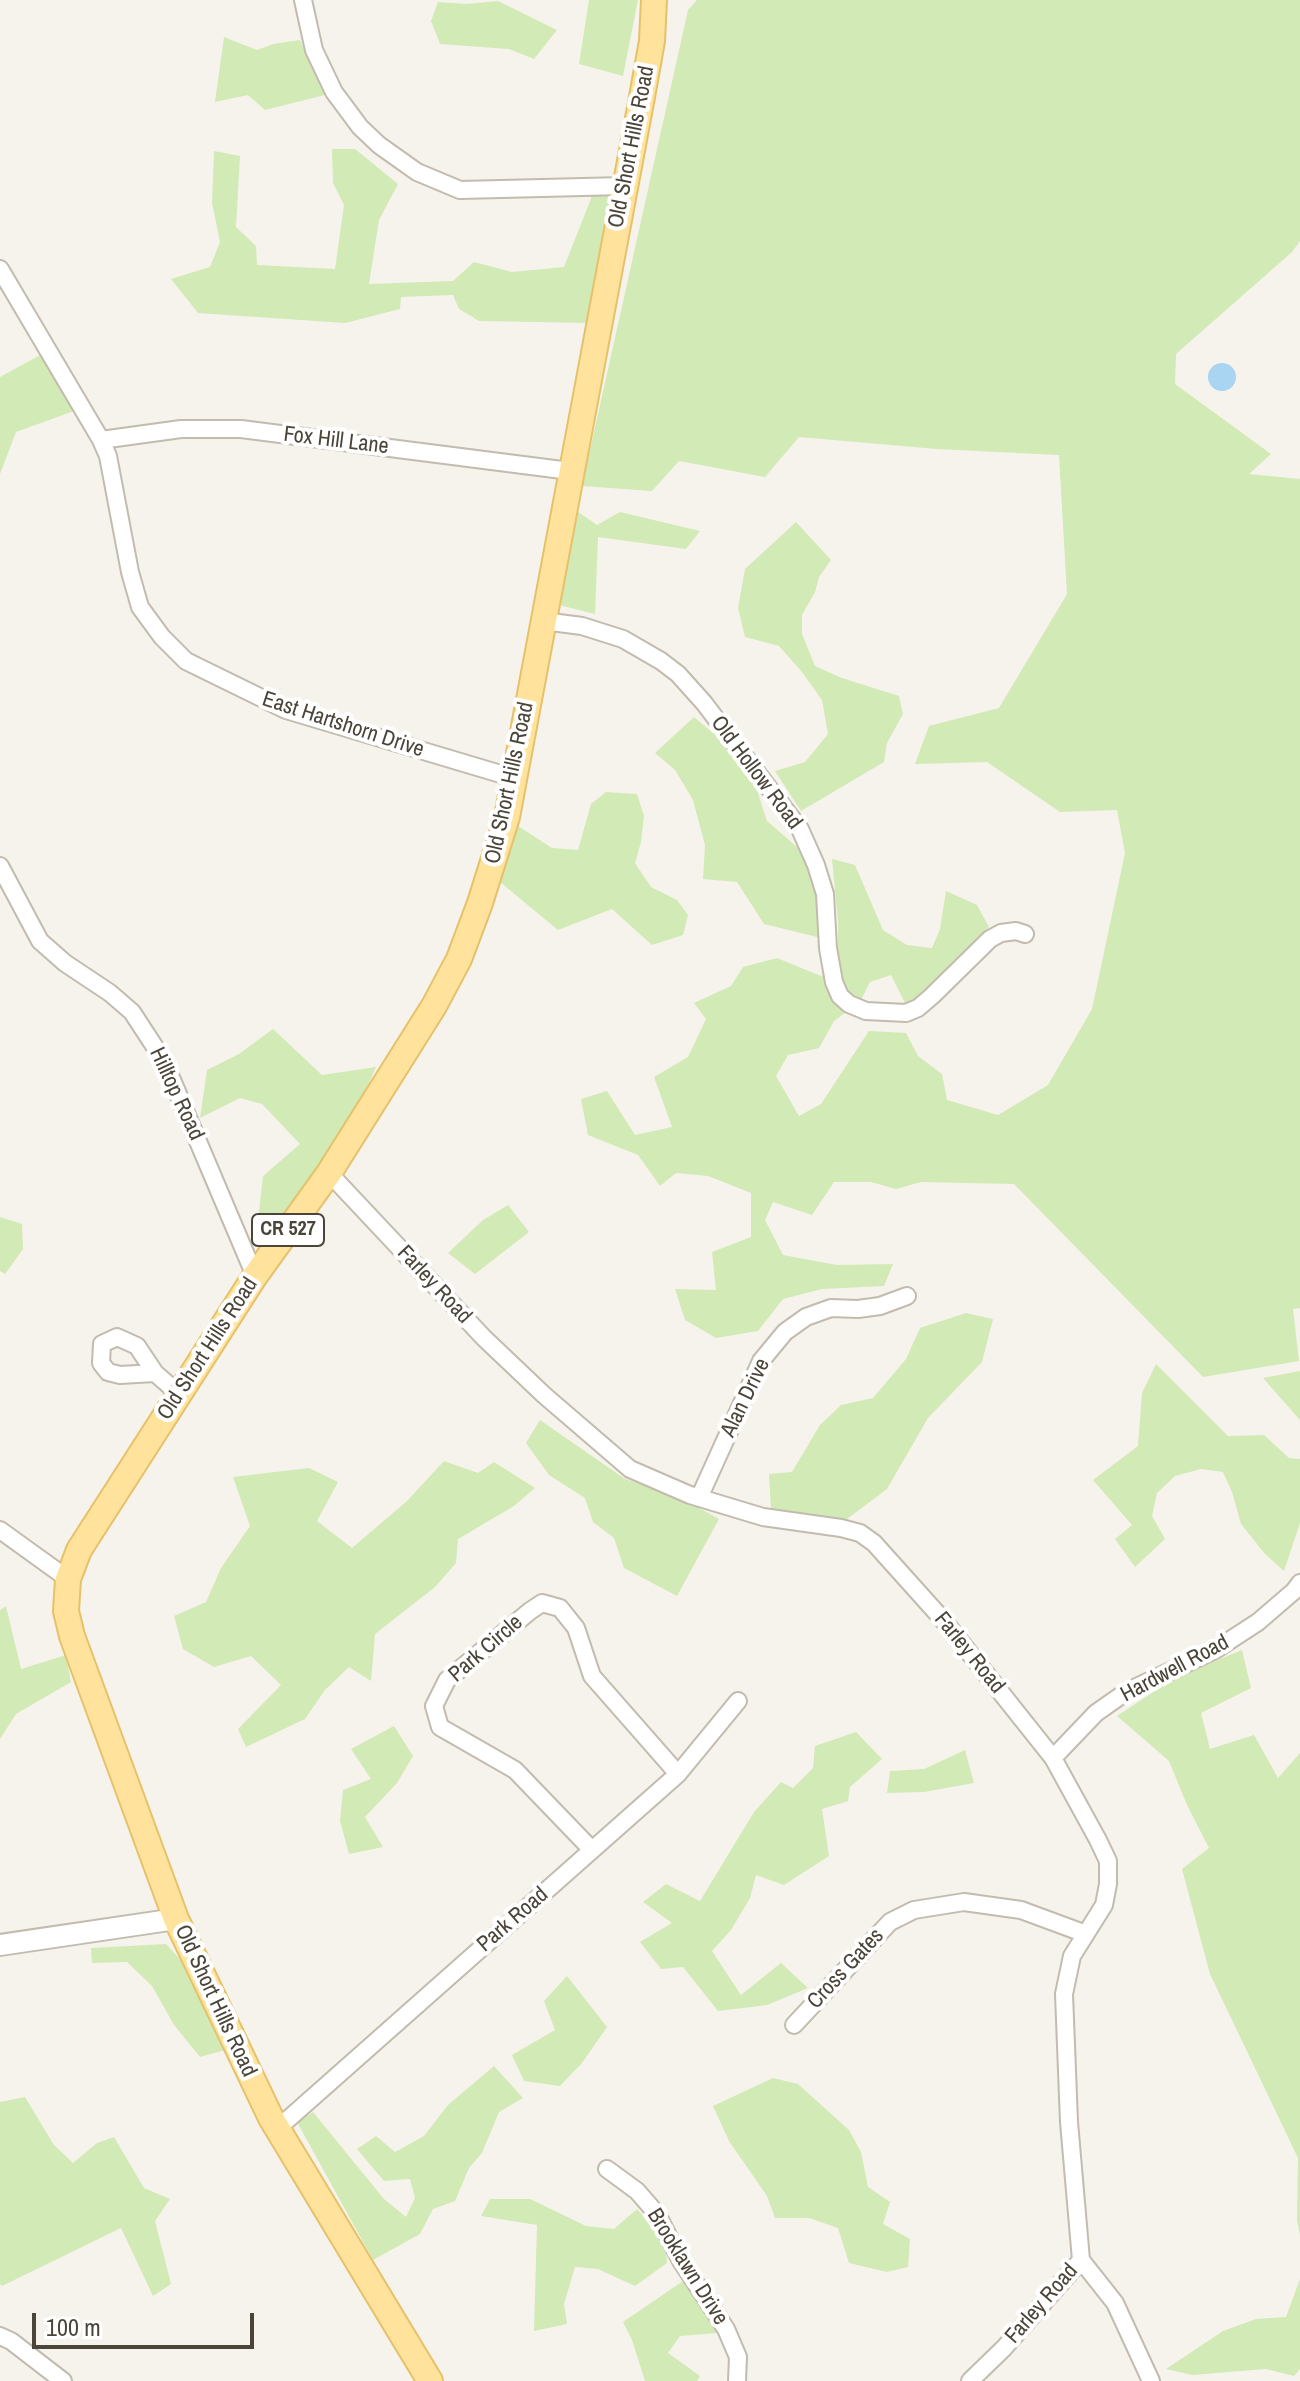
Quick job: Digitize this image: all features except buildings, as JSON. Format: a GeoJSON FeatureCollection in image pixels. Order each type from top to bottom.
{"type":"FeatureCollection","features":[{"type":"Feature","properties":{"kind":"main road","name":"Old Short Hills Road"},"geometry":{"type":"LineString","coordinates":[[430,2381],[277,2129],[176,1919],[72,1636],[66,1611],[68,1579],[79,1550],[255,1276],[329,1173],[434,1006],[459,959],[495,859],[514,778],[652,41],[654,0]]}},
{"type":"Feature","properties":{"kind":"street"},"geometry":{"type":"LineString","coordinates":[[303,0],[314,50],[334,92],[371,137],[417,172],[460,190],[624,186]]}},
{"type":"Feature","properties":{"kind":"street","name":"East Hartshorn Drive"},"geometry":{"type":"LineString","coordinates":[[0,269],[108,456],[130,572],[140,607],[162,637],[186,661],[286,710],[514,778]]}},
{"type":"Feature","properties":{"kind":"street","name":"Fox Hill Lane"},"geometry":{"type":"LineString","coordinates":[[101,440],[181,429],[241,429],[570,471]]}},
{"type":"Feature","properties":{"kind":"street","name":"Old Hollow Road"},"geometry":{"type":"LineString","coordinates":[[543,621],[582,626],[623,639],[678,674],[704,703],[800,829],[825,894],[828,948],[834,982],[840,996],[849,1004],[866,1011],[906,1013],[918,1008],[990,939],[1001,933],[1016,931],[1025,934]]}},
{"type":"Feature","properties":{"kind":"street","name":"Hilltop Road"},"geometry":{"type":"LineString","coordinates":[[0,866],[40,941],[132,1012],[164,1061],[255,1276]]}},
{"type":"Feature","properties":{"kind":"street","name":"Farley Road"},"geometry":{"type":"LineString","coordinates":[[329,1173],[484,1338],[588,1435],[630,1469],[699,1498],[763,1517],[841,1528],[860,1533],[874,1543],[944,1621],[1053,1758],[1108,1861],[1104,1905],[1072,1956],[1064,1994],[1069,2122],[1081,2260],[1004,2348],[970,2381]]}},
{"type":"Feature","properties":{"kind":"street","name":"Alan Drive"},"geometry":{"type":"LineString","coordinates":[[699,1498],[761,1361],[785,1332],[806,1317],[831,1308],[869,1308],[907,1296]]}},
{"type":"Feature","properties":{"kind":"street"},"geometry":{"type":"LineString","coordinates":[[155,1373],[179,1394]]}},
{"type":"Feature","properties":{"kind":"street"},"geometry":{"type":"LineString","coordinates":[[0,1530],[68,1579]]}},
{"type":"Feature","properties":{"kind":"street","name":"Hardwell Road"},"geometry":{"type":"LineString","coordinates":[[1053,1758],[1096,1713],[1126,1692],[1215,1650],[1258,1622],[1300,1583]]}},
{"type":"Feature","properties":{"kind":"street","name":"Park Circle"},"geometry":{"type":"LineString","coordinates":[[592,1850],[515,1770],[440,1727],[434,1706],[447,1680],[542,1603],[560,1608],[576,1628],[592,1676],[678,1774]]}},
{"type":"Feature","properties":{"kind":"street","name":"Park Road"},"geometry":{"type":"LineString","coordinates":[[277,2129],[678,1774],[738,1701]]}},
{"type":"Feature","properties":{"kind":"street","name":"Cross Gates"},"geometry":{"type":"LineString","coordinates":[[794,2025],[890,1922],[914,1910],[964,1902],[1021,1910],[1086,1934]]}},
{"type":"Feature","properties":{"kind":"street"},"geometry":{"type":"LineString","coordinates":[[0,1945],[176,1919]]}},
{"type":"Feature","properties":{"kind":"street","name":"Brooklawn Drive"},"geometry":{"type":"LineString","coordinates":[[607,2169],[637,2191],[657,2214],[689,2275],[726,2329],[738,2357],[737,2381]]}},
{"type":"Feature","properties":{"kind":"street"},"geometry":{"type":"LineString","coordinates":[[1081,2260],[1115,2303],[1151,2381]]}},
{"type":"Feature","properties":{"kind":"street"},"geometry":{"type":"LineString","coordinates":[[0,2336],[63,2381]]}},
{"type":"Feature","properties":{"kind":"green space"},"geometry":{"type":"Polygon","coordinates":[[[589,0],[638,0],[623,76],[579,64],[589,0]]]}},
{"type":"Feature","properties":{"kind":"green space"},"geometry":{"type":"Polygon","coordinates":[[[697,0],[1300,0],[1300,241],[1292,252],[1176,354],[1175,384],[1271,454],[1249,474],[1300,479],[1300,1308],[1293,1309],[1299,1361],[1203,1377],[1014,1184],[921,1182],[896,1189],[871,1182],[834,1182],[812,1215],[773,1202],[765,1220],[783,1255],[837,1265],[893,1264],[884,1286],[822,1289],[783,1299],[758,1331],[716,1338],[685,1320],[675,1289],[716,1290],[712,1252],[751,1237],[751,1193],[708,1176],[676,1173],[660,1186],[638,1155],[588,1135],[581,1099],[607,1091],[635,1135],[672,1127],[654,1077],[688,1057],[706,1019],[694,1003],[731,986],[743,967],[777,958],[821,976],[838,969],[838,922],[832,859],[855,865],[883,930],[907,945],[932,948],[940,929],[946,891],[977,905],[989,927],[927,995],[905,1003],[891,975],[870,982],[860,1002],[834,1021],[819,1048],[788,1055],[776,1076],[799,1116],[821,1104],[869,1031],[906,1033],[918,1056],[942,1074],[947,1100],[998,1115],[1048,1085],[1092,1009],[1125,853],[1117,810],[1060,812],[987,762],[915,764],[929,726],[999,708],[1067,594],[1059,455],[937,449],[799,437],[765,477],[679,461],[652,491],[582,486],[688,10],[697,0]]]}},
{"type":"Feature","properties":{"kind":"green space"},"geometry":{"type":"Polygon","coordinates":[[[498,1],[557,30],[534,59],[509,49],[440,44],[431,21],[438,2],[467,4],[498,1]]]}},
{"type":"Feature","properties":{"kind":"green space"},"geometry":{"type":"Polygon","coordinates":[[[224,37],[257,50],[300,40],[325,95],[265,110],[248,95],[215,102],[224,37]]]}},
{"type":"Feature","properties":{"kind":"green space"},"geometry":{"type":"Polygon","coordinates":[[[332,149],[355,149],[398,184],[379,220],[369,284],[453,281],[474,262],[512,272],[564,267],[592,196],[617,194],[588,323],[479,321],[459,309],[453,295],[401,297],[400,309],[345,323],[198,313],[171,279],[210,267],[220,242],[212,203],[214,151],[240,156],[236,227],[256,246],[257,265],[335,269],[344,205],[333,183],[332,149]]]}},
{"type":"Feature","properties":{"kind":"green space"},"geometry":{"type":"Polygon","coordinates":[[[44,353],[74,411],[16,432],[0,474],[0,377],[44,353]]]}},
{"type":"Feature","properties":{"kind":"green space"},"geometry":{"type":"Polygon","coordinates":[[[571,507],[597,525],[620,512],[700,531],[686,549],[598,537],[595,614],[555,604],[571,507]]]}},
{"type":"Feature","properties":{"kind":"green space"},"geometry":{"type":"Polygon","coordinates":[[[796,522],[831,560],[819,577],[815,592],[802,615],[802,634],[815,666],[899,696],[903,714],[887,743],[884,762],[801,811],[775,771],[805,762],[828,734],[822,700],[779,646],[745,637],[738,608],[745,569],[796,522]]]}},
{"type":"Feature","properties":{"kind":"green space"},"geometry":{"type":"Polygon","coordinates":[[[694,717],[726,744],[756,787],[767,821],[797,847],[820,890],[821,938],[764,924],[737,882],[703,879],[705,845],[693,800],[675,770],[655,753],[694,717]]]}},
{"type":"Feature","properties":{"kind":"green space"},"geometry":{"type":"Polygon","coordinates":[[[606,792],[637,794],[644,816],[635,863],[651,887],[677,900],[688,915],[683,935],[652,945],[612,909],[558,930],[500,882],[515,824],[552,848],[578,850],[591,804],[606,792]]]}},
{"type":"Feature","properties":{"kind":"green space"},"geometry":{"type":"Polygon","coordinates":[[[273,1029],[322,1075],[376,1067],[350,1127],[263,1240],[257,1230],[263,1176],[300,1144],[262,1104],[240,1098],[200,1118],[207,1070],[239,1054],[273,1029]]]}},
{"type":"Feature","properties":{"kind":"green space"},"geometry":{"type":"Polygon","coordinates":[[[508,1205],[529,1232],[475,1274],[448,1253],[483,1220],[508,1205]]]}},
{"type":"Feature","properties":{"kind":"green space"},"geometry":{"type":"Polygon","coordinates":[[[0,1217],[22,1224],[23,1249],[5,1274],[0,1271],[0,1217]]]}},
{"type":"Feature","properties":{"kind":"green space"},"geometry":{"type":"Polygon","coordinates":[[[966,1313],[993,1319],[982,1362],[928,1418],[887,1489],[843,1522],[771,1509],[769,1474],[792,1472],[820,1425],[841,1405],[873,1398],[906,1359],[920,1328],[966,1313]]]}},
{"type":"Feature","properties":{"kind":"green space"},"geometry":{"type":"Polygon","coordinates":[[[1156,1364],[1228,1436],[1264,1435],[1289,1458],[1300,1459],[1300,1523],[1284,1571],[1265,1554],[1241,1524],[1223,1472],[1201,1469],[1175,1476],[1157,1493],[1152,1516],[1165,1539],[1135,1567],[1115,1539],[1132,1525],[1093,1480],[1138,1446],[1142,1393],[1156,1364]]]}},
{"type":"Feature","properties":{"kind":"green space"},"geometry":{"type":"Polygon","coordinates":[[[1300,1371],[1300,1420],[1263,1378],[1300,1371]]]}},
{"type":"Feature","properties":{"kind":"green space"},"geometry":{"type":"Polygon","coordinates":[[[540,1420],[625,1479],[681,1498],[719,1519],[677,1596],[624,1568],[614,1538],[593,1522],[585,1498],[549,1475],[526,1443],[540,1420]]]}},
{"type":"Feature","properties":{"kind":"green space"},"geometry":{"type":"Polygon","coordinates":[[[444,1461],[478,1473],[494,1462],[535,1488],[514,1506],[458,1539],[456,1563],[435,1587],[375,1634],[371,1681],[349,1667],[325,1690],[305,1719],[246,1747],[238,1729],[281,1685],[251,1656],[214,1667],[183,1649],[174,1616],[206,1602],[221,1568],[250,1526],[233,1477],[309,1468],[338,1482],[317,1521],[352,1548],[407,1501],[444,1461]]]}},
{"type":"Feature","properties":{"kind":"green space"},"geometry":{"type":"Polygon","coordinates":[[[6,1606],[21,1669],[66,1655],[71,1682],[16,1714],[0,1739],[0,1610],[6,1606]]]}},
{"type":"Feature","properties":{"kind":"green space"},"geometry":{"type":"Polygon","coordinates":[[[1242,1650],[1251,1688],[1201,1713],[1210,1749],[1254,1735],[1278,1778],[1300,1753],[1300,2235],[1297,2220],[1298,2158],[1210,1974],[1182,1869],[1209,1848],[1169,1761],[1117,1716],[1176,1677],[1242,1650]]]}},
{"type":"Feature","properties":{"kind":"green space"},"geometry":{"type":"Polygon","coordinates":[[[394,1726],[413,1756],[397,1783],[365,1817],[383,1847],[349,1854],[340,1821],[343,1790],[371,1779],[351,1749],[394,1726]]]}},
{"type":"Feature","properties":{"kind":"green space"},"geometry":{"type":"Polygon","coordinates":[[[856,1732],[882,1759],[850,1787],[848,1801],[822,1809],[829,1856],[784,1885],[756,1875],[750,1898],[731,1930],[712,1951],[741,1995],[781,1963],[808,1988],[767,2005],[718,2011],[683,1967],[661,1969],[640,1942],[672,1923],[643,1902],[666,1884],[700,1901],[754,1812],[781,1782],[793,1788],[813,1768],[815,1746],[856,1732]]]}},
{"type":"Feature","properties":{"kind":"green space"},"geometry":{"type":"Polygon","coordinates":[[[965,1750],[974,1783],[924,1792],[887,1793],[890,1771],[924,1769],[965,1750]]]}},
{"type":"Feature","properties":{"kind":"green space"},"geometry":{"type":"Polygon","coordinates":[[[166,1944],[187,1967],[229,2049],[200,2057],[174,2025],[152,1986],[127,1962],[92,1963],[91,1948],[166,1944]]]}},
{"type":"Feature","properties":{"kind":"green space"},"geometry":{"type":"Polygon","coordinates":[[[567,1976],[607,2027],[582,2063],[560,2086],[524,2081],[512,2055],[555,2030],[544,2001],[567,1976]]]}},
{"type":"Feature","properties":{"kind":"green space"},"geometry":{"type":"Polygon","coordinates":[[[494,2066],[523,2098],[499,2112],[482,2153],[469,2168],[455,2201],[433,2209],[420,2234],[373,2260],[297,2122],[313,2112],[384,2199],[406,2217],[415,2198],[410,2179],[384,2181],[357,2149],[376,2136],[395,2152],[424,2136],[448,2105],[494,2066]]]}},
{"type":"Feature","properties":{"kind":"green space"},"geometry":{"type":"Polygon","coordinates":[[[773,2078],[798,2084],[849,2130],[861,2152],[868,2187],[890,2202],[883,2224],[910,2239],[908,2267],[887,2272],[849,2263],[838,2228],[809,2218],[775,2218],[767,2196],[729,2141],[713,2106],[773,2078]]]}},
{"type":"Feature","properties":{"kind":"green space"},"geometry":{"type":"Polygon","coordinates":[[[25,2097],[54,2145],[73,2163],[97,2143],[114,2137],[144,2188],[170,2199],[155,2221],[171,2284],[153,2296],[121,2228],[2,2286],[0,2284],[0,2102],[25,2097]]]}},
{"type":"Feature","properties":{"kind":"green space"},"geometry":{"type":"Polygon","coordinates":[[[490,2199],[530,2199],[586,2226],[614,2229],[637,2209],[665,2242],[667,2263],[635,2286],[598,2269],[575,2267],[564,2304],[567,2324],[534,2331],[537,2225],[481,2216],[490,2199]]]}},
{"type":"Feature","properties":{"kind":"green space"},"geometry":{"type":"Polygon","coordinates":[[[1300,2279],[1300,2369],[1294,2376],[1266,2369],[1192,2375],[1166,2369],[1223,2331],[1256,2319],[1286,2317],[1300,2279]]]}},
{"type":"Feature","properties":{"kind":"green space"},"geometry":{"type":"Polygon","coordinates":[[[683,2281],[717,2333],[680,2336],[668,2353],[700,2376],[697,2381],[645,2381],[623,2322],[683,2281]]]}},
{"type":"Feature","properties":{"kind":"water"},"geometry":{"type":"Polygon","coordinates":[[[1222,363],[1232,367],[1236,377],[1232,387],[1222,391],[1212,387],[1208,377],[1212,367],[1222,363]]]}}]}
